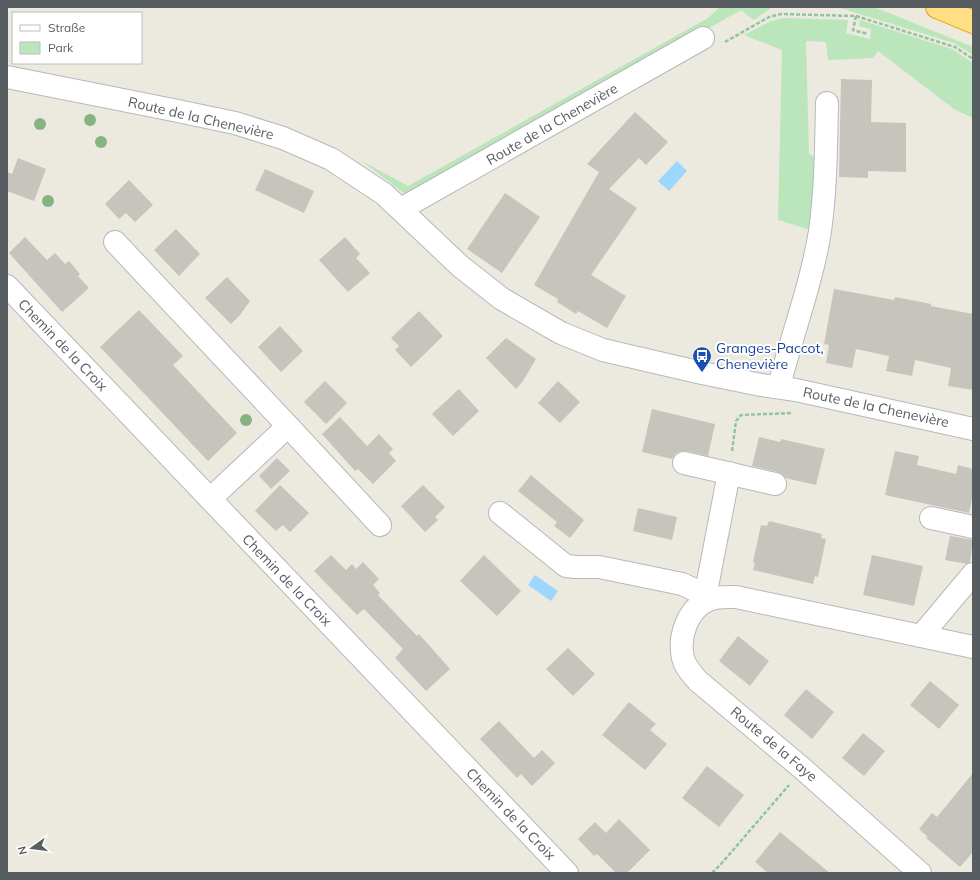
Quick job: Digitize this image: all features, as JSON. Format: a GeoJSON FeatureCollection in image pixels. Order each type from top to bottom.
{"type":"FeatureCollection","features":[{"type":"Feature","properties":{"kind":"highway"},"geometry":{"type":"LineString","coordinates":[[937,7],[973,22]]}},
{"type":"Feature","properties":{"kind":"street","name":"Route de la Chenevière"},"geometry":{"type":"LineString","coordinates":[[401,209],[703,38]]}},
{"type":"Feature","properties":{"kind":"street","name":"Route de la Chenevière"},"geometry":{"type":"LineString","coordinates":[[7,78],[242,125],[284,138],[332,159],[384,194],[460,266],[502,299],[561,333],[597,348],[628,357],[761,385],[780,386],[973,429]]}},
{"type":"Feature","properties":{"kind":"street"},"geometry":{"type":"LineString","coordinates":[[780,386],[820,232],[823,204],[827,103]]}},
{"type":"Feature","properties":{"kind":"street"},"geometry":{"type":"LineString","coordinates":[[114,242],[380,525]]}},
{"type":"Feature","properties":{"kind":"street","name":"Chemin de la Croix"},"geometry":{"type":"LineString","coordinates":[[7,286],[567,873]]}},
{"type":"Feature","properties":{"kind":"street"},"geometry":{"type":"LineString","coordinates":[[210,499],[288,426]]}},
{"type":"Feature","properties":{"kind":"street"},"geometry":{"type":"LineString","coordinates":[[684,463],[729,472],[775,484]]}},
{"type":"Feature","properties":{"kind":"street"},"geometry":{"type":"LineString","coordinates":[[708,600],[707,587],[729,472]]}},
{"type":"Feature","properties":{"kind":"street"},"geometry":{"type":"LineString","coordinates":[[500,512],[566,566],[599,567],[682,584],[697,591],[708,600]]}},
{"type":"Feature","properties":{"kind":"street"},"geometry":{"type":"LineString","coordinates":[[930,518],[973,527]]}},
{"type":"Feature","properties":{"kind":"street"},"geometry":{"type":"LineString","coordinates":[[921,636],[973,574]]}},
{"type":"Feature","properties":{"kind":"street"},"geometry":{"type":"LineString","coordinates":[[708,600],[718,597],[736,597],[973,647]]}},
{"type":"Feature","properties":{"kind":"street","name":"Route de la Faye"},"geometry":{"type":"LineString","coordinates":[[708,600],[699,606],[689,617],[683,632],[683,658],[688,669],[698,681],[803,769],[920,873]]}},
{"type":"Feature","properties":{"kind":"path"},"geometry":{"type":"LineString","coordinates":[[769,17],[781,14],[856,16],[955,47],[973,59]]}},
{"type":"Feature","properties":{"kind":"path"},"geometry":{"type":"LineString","coordinates":[[856,16],[853,30],[868,34]]}},
{"type":"Feature","properties":{"kind":"path"},"geometry":{"type":"LineString","coordinates":[[729,472],[736,421],[741,415],[791,414],[792,409]]}},
{"type":"Feature","properties":{"kind":"path"},"geometry":{"type":"LineString","coordinates":[[712,873],[803,769]]}},
{"type":"Feature","properties":{"kind":"green space"},"geometry":{"type":"Polygon","coordinates":[[[720,7],[874,7],[973,47],[973,55],[954,43],[840,8],[771,8],[754,20],[741,10],[409,197],[362,161],[408,186],[708,18],[720,7]]]}},
{"type":"Feature","properties":{"kind":"green space"},"geometry":{"type":"Polygon","coordinates":[[[783,18],[848,20],[846,33],[870,39],[871,29],[859,26],[860,20],[952,49],[973,63],[973,118],[954,109],[878,51],[873,58],[828,60],[826,42],[806,41],[809,154],[819,160],[814,231],[778,220],[782,50],[744,35],[771,21],[783,18]]]}},
{"type":"Feature","properties":{"kind":"water"},"geometry":{"type":"Polygon","coordinates":[[[677,161],[687,171],[669,191],[658,181],[677,161]]]}},
{"type":"Feature","properties":{"kind":"water"},"geometry":{"type":"Polygon","coordinates":[[[535,575],[558,591],[551,601],[528,585],[535,575]]]}},
{"type":"Feature","properties":{"kind":"building"},"geometry":{"type":"Polygon","coordinates":[[[841,79],[872,80],[871,122],[906,123],[906,172],[868,171],[868,178],[839,177],[841,79]]]}},
{"type":"Feature","properties":{"kind":"building"},"geometry":{"type":"Polygon","coordinates":[[[635,112],[668,142],[646,165],[639,158],[609,189],[637,208],[591,275],[626,296],[607,328],[578,311],[576,314],[557,302],[558,299],[534,285],[599,172],[587,164],[635,112]]]}},
{"type":"Feature","properties":{"kind":"building"},"geometry":{"type":"Polygon","coordinates":[[[18,158],[46,169],[34,201],[7,191],[7,172],[12,174],[18,158]]]}},
{"type":"Feature","properties":{"kind":"building"},"geometry":{"type":"Polygon","coordinates":[[[265,169],[314,191],[304,213],[255,190],[265,169]]]}},
{"type":"Feature","properties":{"kind":"building"},"geometry":{"type":"Polygon","coordinates":[[[129,180],[153,205],[135,222],[126,213],[119,219],[105,204],[129,180]]]}},
{"type":"Feature","properties":{"kind":"building"},"geometry":{"type":"Polygon","coordinates":[[[505,193],[540,217],[502,273],[467,249],[505,193]]]}},
{"type":"Feature","properties":{"kind":"building"},"geometry":{"type":"Polygon","coordinates":[[[176,229],[200,254],[179,276],[154,250],[176,229]]]}},
{"type":"Feature","properties":{"kind":"building"},"geometry":{"type":"Polygon","coordinates":[[[25,237],[47,260],[55,253],[65,264],[69,261],[80,274],[78,276],[89,288],[62,312],[9,253],[25,237]]]}},
{"type":"Feature","properties":{"kind":"building"},"geometry":{"type":"Polygon","coordinates":[[[345,237],[360,254],[356,258],[370,273],[348,292],[319,260],[345,237]]]}},
{"type":"Feature","properties":{"kind":"building"},"geometry":{"type":"Polygon","coordinates":[[[227,277],[250,301],[240,315],[231,324],[205,298],[227,277]]]}},
{"type":"Feature","properties":{"kind":"building"},"geometry":{"type":"Polygon","coordinates":[[[834,289],[894,300],[895,297],[973,314],[973,390],[948,386],[951,368],[915,360],[912,376],[886,371],[889,356],[856,349],[852,368],[826,363],[829,345],[824,344],[834,289]]]}},
{"type":"Feature","properties":{"kind":"building"},"geometry":{"type":"Polygon","coordinates":[[[139,310],[183,356],[173,365],[237,433],[208,461],[100,347],[139,310]]]}},
{"type":"Feature","properties":{"kind":"building"},"geometry":{"type":"Polygon","coordinates":[[[419,311],[443,336],[411,367],[395,350],[399,346],[391,338],[419,311]]]}},
{"type":"Feature","properties":{"kind":"building"},"geometry":{"type":"Polygon","coordinates":[[[280,326],[303,351],[281,372],[258,347],[280,326]]]}},
{"type":"Feature","properties":{"kind":"building"},"geometry":{"type":"Polygon","coordinates":[[[506,338],[536,359],[523,381],[516,389],[486,358],[506,338]]]}},
{"type":"Feature","properties":{"kind":"building"},"geometry":{"type":"Polygon","coordinates":[[[325,381],[347,403],[326,424],[304,402],[325,381]]]}},
{"type":"Feature","properties":{"kind":"building"},"geometry":{"type":"Polygon","coordinates":[[[558,381],[580,402],[560,423],[538,403],[558,381]]]}},
{"type":"Feature","properties":{"kind":"building"},"geometry":{"type":"Polygon","coordinates":[[[459,389],[479,411],[453,436],[432,414],[459,389]]]}},
{"type":"Feature","properties":{"kind":"building"},"geometry":{"type":"Polygon","coordinates":[[[652,409],[715,424],[708,456],[681,451],[675,454],[672,459],[642,452],[652,409]]]}},
{"type":"Feature","properties":{"kind":"building"},"geometry":{"type":"Polygon","coordinates":[[[340,417],[367,446],[379,434],[393,449],[389,453],[396,461],[373,484],[358,469],[355,471],[322,434],[340,417]]]}},
{"type":"Feature","properties":{"kind":"building"},"geometry":{"type":"Polygon","coordinates":[[[759,437],[780,442],[781,439],[825,449],[816,485],[785,478],[778,472],[752,466],[759,437]]]}},
{"type":"Feature","properties":{"kind":"building"},"geometry":{"type":"Polygon","coordinates":[[[895,451],[919,456],[917,465],[956,474],[958,465],[973,469],[973,494],[969,513],[885,495],[895,451]]]}},
{"type":"Feature","properties":{"kind":"building"},"geometry":{"type":"Polygon","coordinates":[[[277,458],[290,471],[271,489],[259,476],[277,458]]]}},
{"type":"Feature","properties":{"kind":"building"},"geometry":{"type":"Polygon","coordinates":[[[531,475],[584,520],[570,538],[554,526],[557,522],[518,491],[531,475]]]}},
{"type":"Feature","properties":{"kind":"building"},"geometry":{"type":"Polygon","coordinates":[[[280,485],[309,513],[290,532],[283,525],[276,531],[255,511],[280,485]]]}},
{"type":"Feature","properties":{"kind":"building"},"geometry":{"type":"Polygon","coordinates":[[[423,485],[445,507],[435,517],[438,520],[425,532],[401,506],[423,485]]]}},
{"type":"Feature","properties":{"kind":"building"},"geometry":{"type":"Polygon","coordinates":[[[638,508],[677,517],[672,540],[633,531],[638,508]]]}},
{"type":"Feature","properties":{"kind":"building"},"geometry":{"type":"Polygon","coordinates":[[[769,521],[822,534],[821,538],[826,539],[818,577],[815,576],[813,584],[753,570],[755,563],[753,562],[761,525],[767,526],[769,521]]]}},
{"type":"Feature","properties":{"kind":"building"},"geometry":{"type":"Polygon","coordinates":[[[950,536],[973,540],[970,562],[967,564],[945,560],[950,536]]]}},
{"type":"Feature","properties":{"kind":"building"},"geometry":{"type":"Polygon","coordinates":[[[331,555],[346,570],[352,564],[356,569],[363,562],[379,579],[373,585],[380,593],[378,595],[417,636],[419,634],[450,669],[426,691],[395,658],[403,649],[364,609],[357,615],[314,571],[331,555]]]}},
{"type":"Feature","properties":{"kind":"building"},"geometry":{"type":"Polygon","coordinates":[[[484,555],[521,591],[497,616],[460,581],[484,555]]]}},
{"type":"Feature","properties":{"kind":"building"},"geometry":{"type":"Polygon","coordinates":[[[872,555],[923,566],[914,606],[863,595],[872,555]]]}},
{"type":"Feature","properties":{"kind":"building"},"geometry":{"type":"Polygon","coordinates":[[[738,636],[769,661],[750,686],[719,661],[738,636]]]}},
{"type":"Feature","properties":{"kind":"building"},"geometry":{"type":"Polygon","coordinates":[[[568,648],[595,674],[573,696],[546,669],[568,648]]]}},
{"type":"Feature","properties":{"kind":"building"},"geometry":{"type":"Polygon","coordinates":[[[930,681],[959,705],[939,729],[910,705],[930,681]]]}},
{"type":"Feature","properties":{"kind":"building"},"geometry":{"type":"Polygon","coordinates":[[[806,689],[834,712],[812,739],[784,715],[806,689]]]}},
{"type":"Feature","properties":{"kind":"building"},"geometry":{"type":"Polygon","coordinates":[[[629,702],[656,724],[650,730],[667,744],[645,770],[602,735],[629,702]]]}},
{"type":"Feature","properties":{"kind":"building"},"geometry":{"type":"Polygon","coordinates":[[[499,721],[534,758],[542,750],[555,763],[532,786],[521,774],[517,778],[480,739],[499,721]]]}},
{"type":"Feature","properties":{"kind":"building"},"geometry":{"type":"Polygon","coordinates":[[[863,733],[885,751],[864,776],[842,758],[863,733]]]}},
{"type":"Feature","properties":{"kind":"building"},"geometry":{"type":"Polygon","coordinates":[[[707,766],[744,795],[719,827],[682,798],[707,766]]]}},
{"type":"Feature","properties":{"kind":"building"},"geometry":{"type":"Polygon","coordinates":[[[973,773],[973,852],[960,867],[926,838],[928,837],[919,829],[932,813],[937,817],[973,773]]]}},
{"type":"Feature","properties":{"kind":"building"},"geometry":{"type":"Polygon","coordinates":[[[619,819],[650,850],[627,873],[616,873],[597,854],[594,856],[578,839],[595,822],[606,833],[619,819]]]}},
{"type":"Feature","properties":{"kind":"building"},"geometry":{"type":"Polygon","coordinates":[[[780,832],[830,873],[768,873],[755,862],[780,832]]]}},
{"type":"Feature","properties":{"kind":"place","name":"Granges-Paccot, Chenevière"},"geometry":{"type":"Point","coordinates":[702,373]}}]}
